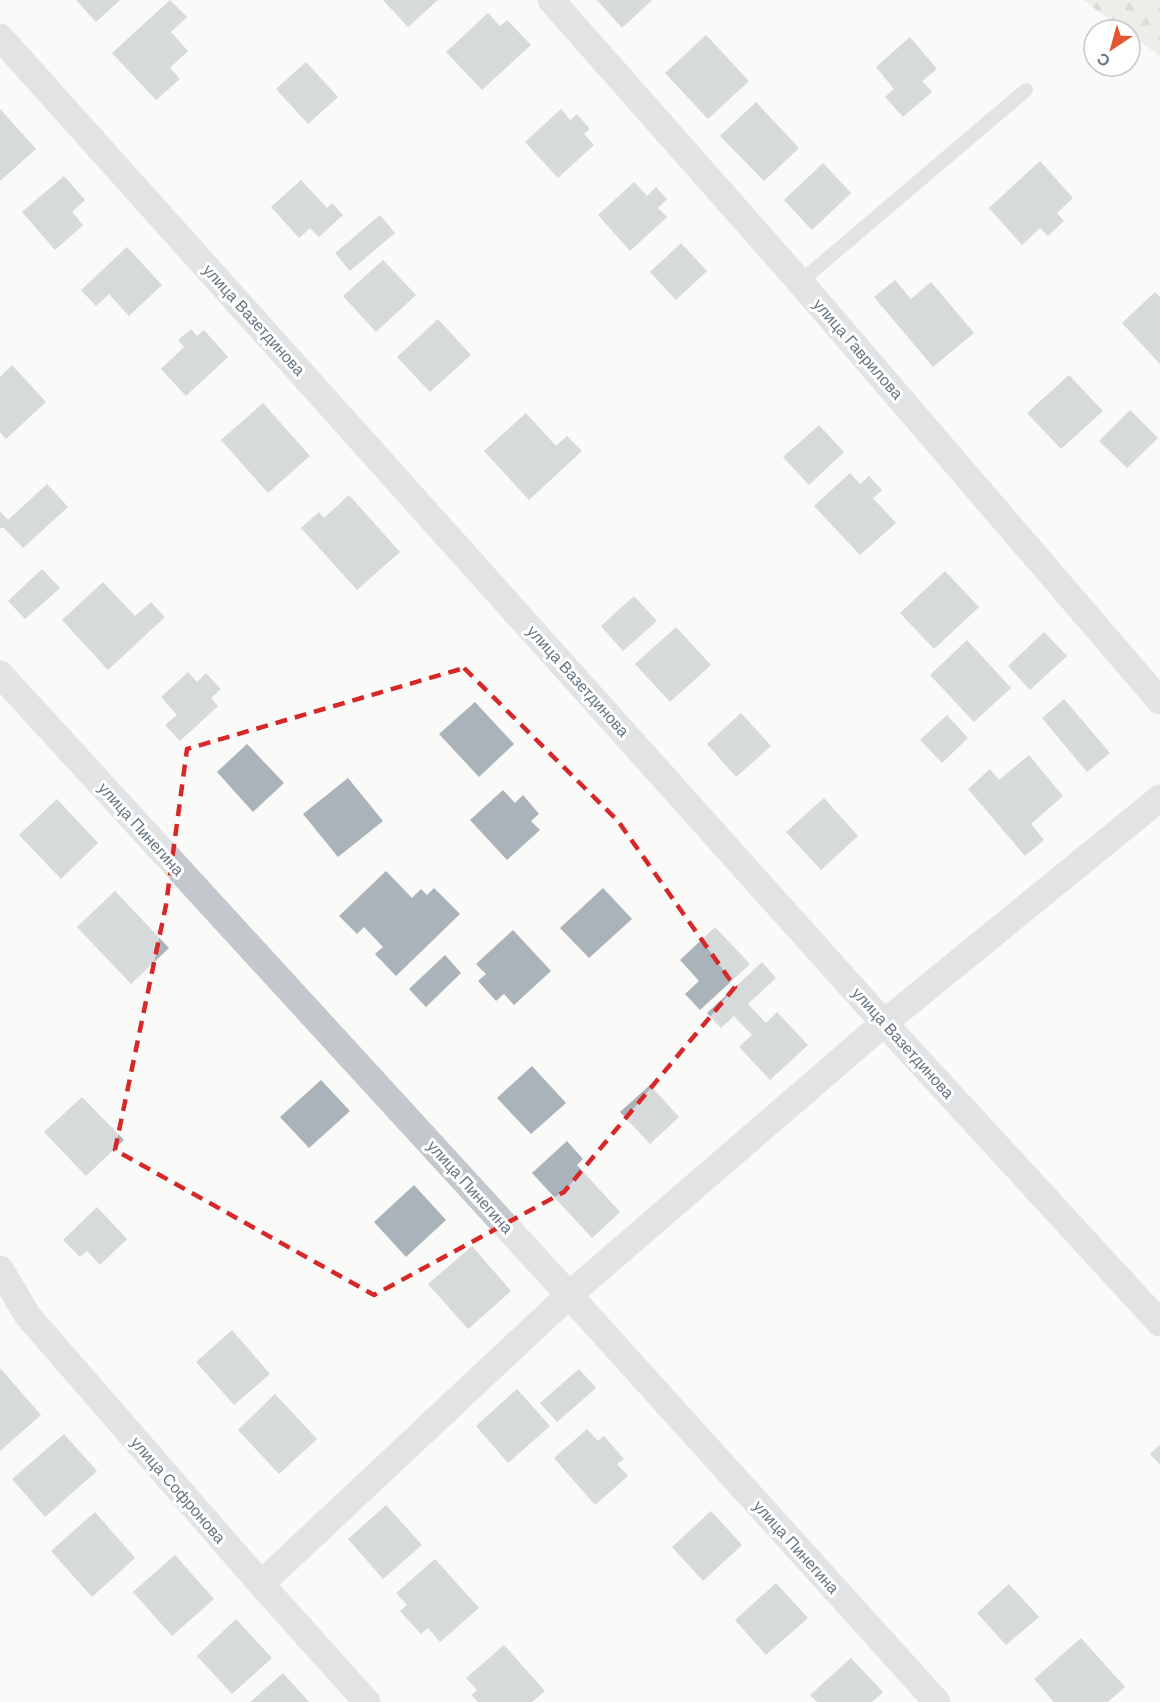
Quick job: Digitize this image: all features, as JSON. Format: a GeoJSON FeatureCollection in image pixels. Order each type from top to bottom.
{"type":"FeatureCollection","features":[{"type":"Feature","properties":{"kind":"street","name":"улица Гаврилова"},"geometry":{"type":"LineString","coordinates":[[551,0],[800,282],[1160,701]]}},
{"type":"Feature","properties":{"kind":"street","name":"улица Вазетдинова"},"geometry":{"type":"LineString","coordinates":[[0,37],[884,1023],[1160,1323]]}},
{"type":"Feature","properties":{"kind":"street","name":"улица Пинегина"},"geometry":{"type":"LineString","coordinates":[[0,674],[569,1295],[937,1702]]}},
{"type":"Feature","properties":{"kind":"street"},"geometry":{"type":"LineString","coordinates":[[261,1584],[569,1295],[884,1023],[1160,798]]}},
{"type":"Feature","properties":{"kind":"street","name":"улица Софронова"},"geometry":{"type":"LineString","coordinates":[[0,1269],[28,1316],[367,1702]]}},
{"type":"Feature","properties":{"kind":"lane"},"geometry":{"type":"LineString","coordinates":[[800,282],[1026,90]]}},
{"type":"Feature","properties":{"kind":"highlighted area"},"geometry":{"type":"Polygon","coordinates":[[[464,668],[618,821],[735,987],[564,1192],[374,1295],[115,1150],[166,905],[187,749],[464,668]]]}},
{"type":"Feature","properties":{"kind":"green space"},"geometry":{"type":"Polygon","coordinates":[[[1083,0],[1160,0],[1160,56],[1142,43],[1142,18],[1108,18],[1083,0]]]}},
{"type":"Feature","properties":{"kind":"building"},"geometry":{"type":"Polygon","coordinates":[[[76,0],[120,0],[96,22],[76,0]]]}},
{"type":"Feature","properties":{"kind":"building"},"geometry":{"type":"Polygon","coordinates":[[[170,0],[187,17],[171,32],[188,51],[170,68],[180,79],[156,100],[112,53],[170,0]]]}},
{"type":"Feature","properties":{"kind":"building"},"geometry":{"type":"Polygon","coordinates":[[[383,0],[438,0],[408,27],[383,0]]]}},
{"type":"Feature","properties":{"kind":"building"},"geometry":{"type":"Polygon","coordinates":[[[597,0],[652,0],[622,28],[597,0]]]}},
{"type":"Feature","properties":{"kind":"building"},"geometry":{"type":"Polygon","coordinates":[[[488,13],[500,26],[507,20],[531,45],[482,90],[446,52],[488,13]]]}},
{"type":"Feature","properties":{"kind":"building"},"geometry":{"type":"Polygon","coordinates":[[[706,35],[749,81],[708,119],[665,73],[706,35]]]}},
{"type":"Feature","properties":{"kind":"building"},"geometry":{"type":"Polygon","coordinates":[[[910,37],[937,69],[922,81],[932,92],[903,117],[885,97],[894,89],[876,67],[910,37]]]}},
{"type":"Feature","properties":{"kind":"building"},"geometry":{"type":"Polygon","coordinates":[[[306,62],[338,97],[308,124],[276,89],[306,62]]]}},
{"type":"Feature","properties":{"kind":"building"},"geometry":{"type":"Polygon","coordinates":[[[756,102],[799,148],[764,181],[720,136],[756,102]]]}},
{"type":"Feature","properties":{"kind":"building"},"geometry":{"type":"Polygon","coordinates":[[[0,109],[36,149],[0,181],[0,109]]]}},
{"type":"Feature","properties":{"kind":"building"},"geometry":{"type":"Polygon","coordinates":[[[561,109],[570,120],[577,114],[590,129],[584,134],[594,145],[558,178],[525,142],[561,109]]]}},
{"type":"Feature","properties":{"kind":"building"},"geometry":{"type":"Polygon","coordinates":[[[1040,161],[1073,198],[1057,213],[1064,221],[1048,236],[1040,228],[1022,245],[989,208],[1040,161]]]}},
{"type":"Feature","properties":{"kind":"building"},"geometry":{"type":"Polygon","coordinates":[[[823,163],[851,193],[812,230],[784,200],[823,163]]]}},
{"type":"Feature","properties":{"kind":"building"},"geometry":{"type":"Polygon","coordinates":[[[64,176],[85,200],[72,212],[83,225],[55,250],[22,212],[64,176]]]}},
{"type":"Feature","properties":{"kind":"building"},"geometry":{"type":"Polygon","coordinates":[[[301,180],[327,208],[332,203],[343,215],[319,237],[310,228],[299,238],[271,207],[301,180]]]}},
{"type":"Feature","properties":{"kind":"building"},"geometry":{"type":"Polygon","coordinates":[[[634,182],[647,196],[656,187],[667,199],[658,208],[667,217],[630,251],[598,215],[634,182]]]}},
{"type":"Feature","properties":{"kind":"building"},"geometry":{"type":"Polygon","coordinates":[[[380,215],[395,233],[350,271],[335,253],[380,215]]]}},
{"type":"Feature","properties":{"kind":"building"},"geometry":{"type":"Polygon","coordinates":[[[681,243],[707,271],[676,300],[650,272],[681,243]]]}},
{"type":"Feature","properties":{"kind":"building"},"geometry":{"type":"Polygon","coordinates":[[[127,247],[162,285],[129,316],[109,294],[96,306],[81,290],[127,247]]]}},
{"type":"Feature","properties":{"kind":"building"},"geometry":{"type":"Polygon","coordinates":[[[383,260],[416,295],[376,332],[343,296],[383,260]]]}},
{"type":"Feature","properties":{"kind":"building"},"geometry":{"type":"Polygon","coordinates":[[[895,280],[911,299],[931,282],[974,333],[933,367],[874,297],[895,280]]]}},
{"type":"Feature","properties":{"kind":"building"},"geometry":{"type":"Polygon","coordinates":[[[1155,292],[1160,297],[1160,364],[1122,323],[1155,292]]]}},
{"type":"Feature","properties":{"kind":"building"},"geometry":{"type":"Polygon","coordinates":[[[438,319],[471,355],[430,392],[397,357],[438,319]]]}},
{"type":"Feature","properties":{"kind":"building"},"geometry":{"type":"Polygon","coordinates":[[[191,329],[197,336],[204,330],[228,357],[186,396],[161,369],[184,347],[178,340],[191,329]]]}},
{"type":"Feature","properties":{"kind":"building"},"geometry":{"type":"Polygon","coordinates":[[[12,365],[46,402],[6,439],[0,432],[0,377],[12,365]]]}},
{"type":"Feature","properties":{"kind":"building"},"geometry":{"type":"Polygon","coordinates":[[[1069,375],[1103,411],[1061,449],[1027,413],[1069,375]]]}},
{"type":"Feature","properties":{"kind":"building"},"geometry":{"type":"Polygon","coordinates":[[[263,403],[310,456],[268,493],[221,440],[263,403]]]}},
{"type":"Feature","properties":{"kind":"building"},"geometry":{"type":"Polygon","coordinates":[[[1130,410],[1158,438],[1127,468],[1099,441],[1130,410]]]}},
{"type":"Feature","properties":{"kind":"building"},"geometry":{"type":"Polygon","coordinates":[[[526,413],[556,446],[567,436],[582,451],[529,500],[484,451],[526,413]]]}},
{"type":"Feature","properties":{"kind":"building"},"geometry":{"type":"Polygon","coordinates":[[[819,425],[844,452],[809,485],[783,457],[819,425]]]}},
{"type":"Feature","properties":{"kind":"building"},"geometry":{"type":"Polygon","coordinates":[[[850,473],[860,484],[869,476],[882,490],[873,498],[896,523],[860,555],[814,506],[850,473]]]}},
{"type":"Feature","properties":{"kind":"building"},"geometry":{"type":"Polygon","coordinates":[[[47,484],[68,507],[23,548],[3,527],[0,529],[0,511],[8,520],[47,484]]]}},
{"type":"Feature","properties":{"kind":"building"},"geometry":{"type":"Polygon","coordinates":[[[349,495],[400,552],[357,590],[301,528],[319,512],[324,518],[349,495]]]}},
{"type":"Feature","properties":{"kind":"building"},"geometry":{"type":"Polygon","coordinates":[[[42,569],[60,588],[25,619],[8,601],[42,569]]]}},
{"type":"Feature","properties":{"kind":"building"},"geometry":{"type":"Polygon","coordinates":[[[945,571],[979,607],[934,649],[900,613],[945,571]]]}},
{"type":"Feature","properties":{"kind":"building"},"geometry":{"type":"Polygon","coordinates":[[[103,582],[135,616],[151,602],[165,617],[108,670],[62,620],[103,582]]]}},
{"type":"Feature","properties":{"kind":"building"},"geometry":{"type":"Polygon","coordinates":[[[634,596],[657,621],[623,651],[601,626],[634,596]]]}},
{"type":"Feature","properties":{"kind":"building"},"geometry":{"type":"Polygon","coordinates":[[[676,627],[711,665],[670,702],[635,664],[676,627]]]}},
{"type":"Feature","properties":{"kind":"building"},"geometry":{"type":"Polygon","coordinates":[[[1044,632],[1067,656],[1030,690],[1008,666],[1044,632]]]}},
{"type":"Feature","properties":{"kind":"building"},"geometry":{"type":"Polygon","coordinates":[[[967,640],[1011,688],[974,722],[930,675],[967,640]]]}},
{"type":"Feature","properties":{"kind":"building"},"geometry":{"type":"Polygon","coordinates":[[[188,672],[197,682],[206,673],[221,689],[211,698],[218,706],[180,741],[165,725],[177,715],[161,697],[188,672]]]}},
{"type":"Feature","properties":{"kind":"building"},"geometry":{"type":"Polygon","coordinates":[[[1064,699],[1110,753],[1087,772],[1042,718],[1064,699]]]}},
{"type":"Feature","properties":{"kind":"building"},"geometry":{"type":"Polygon","coordinates":[[[475,702],[514,744],[479,777],[439,734],[475,702]]]}},
{"type":"Feature","properties":{"kind":"building"},"geometry":{"type":"Polygon","coordinates":[[[741,713],[771,746],[736,777],[707,744],[741,713]]]}},
{"type":"Feature","properties":{"kind":"building"},"geometry":{"type":"Polygon","coordinates":[[[947,715],[968,738],[942,763],[920,740],[947,715]]]}},
{"type":"Feature","properties":{"kind":"building"},"geometry":{"type":"Polygon","coordinates":[[[247,744],[284,783],[253,812],[217,772],[247,744]]]}},
{"type":"Feature","properties":{"kind":"building"},"geometry":{"type":"Polygon","coordinates":[[[1029,755],[1063,796],[1031,824],[1044,840],[1025,856],[968,789],[990,769],[999,780],[1029,755]]]}},
{"type":"Feature","properties":{"kind":"building"},"geometry":{"type":"Polygon","coordinates":[[[348,778],[383,821],[338,857],[303,814],[348,778]]]}},
{"type":"Feature","properties":{"kind":"building"},"geometry":{"type":"Polygon","coordinates":[[[503,790],[515,803],[523,795],[539,814],[531,821],[540,830],[507,860],[470,820],[503,790]]]}},
{"type":"Feature","properties":{"kind":"building"},"geometry":{"type":"Polygon","coordinates":[[[824,798],[858,836],[821,870],[786,832],[824,798]]]}},
{"type":"Feature","properties":{"kind":"building"},"geometry":{"type":"Polygon","coordinates":[[[57,799],[98,843],[61,879],[19,835],[57,799]]]}},
{"type":"Feature","properties":{"kind":"building"},"geometry":{"type":"Polygon","coordinates":[[[386,871],[412,898],[421,889],[427,895],[434,888],[460,914],[396,976],[375,954],[383,947],[364,927],[357,934],[339,916],[386,871]]]}},
{"type":"Feature","properties":{"kind":"building"},"geometry":{"type":"Polygon","coordinates":[[[603,888],[632,919],[589,958],[560,928],[603,888]]]}},
{"type":"Feature","properties":{"kind":"building"},"geometry":{"type":"Polygon","coordinates":[[[115,891],[169,948],[131,984],[77,927],[115,891]]]}},
{"type":"Feature","properties":{"kind":"building"},"geometry":{"type":"Polygon","coordinates":[[[715,927],[750,964],[700,1010],[685,994],[699,981],[680,960],[715,927]]]}},
{"type":"Feature","properties":{"kind":"building"},"geometry":{"type":"Polygon","coordinates":[[[513,930],[551,971],[514,1005],[504,994],[496,1001],[478,981],[486,974],[476,964],[513,930]]]}},
{"type":"Feature","properties":{"kind":"building"},"geometry":{"type":"Polygon","coordinates":[[[445,955],[461,973],[426,1007],[409,989],[445,955]]]}},
{"type":"Feature","properties":{"kind":"building"},"geometry":{"type":"Polygon","coordinates":[[[762,962],[776,978],[748,1004],[766,1023],[777,1012],[808,1045],[770,1080],[739,1047],[752,1035],[734,1016],[721,1028],[707,1013],[762,962]]]}},
{"type":"Feature","properties":{"kind":"building"},"geometry":{"type":"Polygon","coordinates":[[[532,1066],[566,1103],[531,1134],[497,1098],[532,1066]]]}},
{"type":"Feature","properties":{"kind":"building"},"geometry":{"type":"Polygon","coordinates":[[[321,1080],[350,1111],[309,1148],[280,1117],[321,1080]]]}},
{"type":"Feature","properties":{"kind":"building"},"geometry":{"type":"Polygon","coordinates":[[[650,1085],[679,1117],[650,1144],[620,1112],[650,1085]]]}},
{"type":"Feature","properties":{"kind":"building"},"geometry":{"type":"Polygon","coordinates":[[[82,1097],[124,1140],[86,1176],[44,1132],[82,1097]]]}},
{"type":"Feature","properties":{"kind":"building"},"geometry":{"type":"Polygon","coordinates":[[[567,1141],[583,1159],[577,1165],[620,1212],[592,1238],[532,1173],[567,1141]]]}},
{"type":"Feature","properties":{"kind":"building"},"geometry":{"type":"Polygon","coordinates":[[[414,1185],[446,1220],[406,1257],[374,1222],[414,1185]]]}},
{"type":"Feature","properties":{"kind":"building"},"geometry":{"type":"Polygon","coordinates":[[[97,1207],[127,1239],[100,1265],[87,1251],[80,1257],[63,1240],[97,1207]]]}},
{"type":"Feature","properties":{"kind":"building"},"geometry":{"type":"Polygon","coordinates":[[[472,1246],[511,1291],[468,1329],[428,1284],[472,1246]]]}},
{"type":"Feature","properties":{"kind":"building"},"geometry":{"type":"Polygon","coordinates":[[[232,1330],[270,1374],[234,1405],[196,1362],[232,1330]]]}},
{"type":"Feature","properties":{"kind":"building"},"geometry":{"type":"Polygon","coordinates":[[[0,1368],[41,1415],[0,1451],[0,1368]]]}},
{"type":"Feature","properties":{"kind":"building"},"geometry":{"type":"Polygon","coordinates":[[[579,1369],[596,1388],[557,1422],[540,1403],[579,1369]]]}},
{"type":"Feature","properties":{"kind":"building"},"geometry":{"type":"Polygon","coordinates":[[[517,1389],[550,1426],[508,1463],[476,1426],[517,1389]]]}},
{"type":"Feature","properties":{"kind":"building"},"geometry":{"type":"Polygon","coordinates":[[[275,1394],[317,1439],[279,1474],[238,1430],[275,1394]]]}},
{"type":"Feature","properties":{"kind":"building"},"geometry":{"type":"Polygon","coordinates":[[[587,1429],[598,1441],[604,1436],[624,1459],[617,1464],[628,1476],[595,1505],[554,1458],[587,1429]]]}},
{"type":"Feature","properties":{"kind":"building"},"geometry":{"type":"Polygon","coordinates":[[[64,1434],[97,1471],[45,1517],[12,1479],[64,1434]]]}},
{"type":"Feature","properties":{"kind":"building"},"geometry":{"type":"Polygon","coordinates":[[[1160,1445],[1160,1465],[1150,1454],[1160,1445]]]}},
{"type":"Feature","properties":{"kind":"building"},"geometry":{"type":"Polygon","coordinates":[[[386,1505],[422,1545],[383,1579],[348,1539],[386,1505]]]}},
{"type":"Feature","properties":{"kind":"building"},"geometry":{"type":"Polygon","coordinates":[[[711,1511],[742,1545],[703,1581],[672,1547],[711,1511]]]}},
{"type":"Feature","properties":{"kind":"building"},"geometry":{"type":"Polygon","coordinates":[[[95,1512],[135,1558],[92,1597],[51,1551],[95,1512]]]}},
{"type":"Feature","properties":{"kind":"building"},"geometry":{"type":"Polygon","coordinates":[[[175,1555],[214,1599],[172,1636],[133,1592],[175,1555]]]}},
{"type":"Feature","properties":{"kind":"building"},"geometry":{"type":"Polygon","coordinates":[[[435,1559],[479,1608],[440,1642],[428,1628],[421,1634],[400,1611],[407,1605],[396,1593],[435,1559]]]}},
{"type":"Feature","properties":{"kind":"building"},"geometry":{"type":"Polygon","coordinates":[[[776,1583],[808,1618],[766,1655],[735,1620],[776,1583]]]}},
{"type":"Feature","properties":{"kind":"building"},"geometry":{"type":"Polygon","coordinates":[[[1009,1584],[1039,1617],[1006,1645],[977,1613],[1009,1584]]]}},
{"type":"Feature","properties":{"kind":"building"},"geometry":{"type":"Polygon","coordinates":[[[236,1619],[272,1658],[232,1694],[197,1656],[236,1619]]]}},
{"type":"Feature","properties":{"kind":"building"},"geometry":{"type":"Polygon","coordinates":[[[1081,1638],[1125,1687],[1108,1702],[1054,1702],[1034,1679],[1081,1638]]]}},
{"type":"Feature","properties":{"kind":"building"},"geometry":{"type":"Polygon","coordinates":[[[504,1645],[545,1691],[532,1702],[478,1702],[471,1695],[477,1690],[466,1678],[504,1645]]]}},
{"type":"Feature","properties":{"kind":"building"},"geometry":{"type":"Polygon","coordinates":[[[851,1658],[883,1692],[872,1702],[817,1702],[810,1695],[851,1658]]]}},
{"type":"Feature","properties":{"kind":"building"},"geometry":{"type":"Polygon","coordinates":[[[283,1673],[309,1702],[250,1702],[283,1673]]]}}]}
